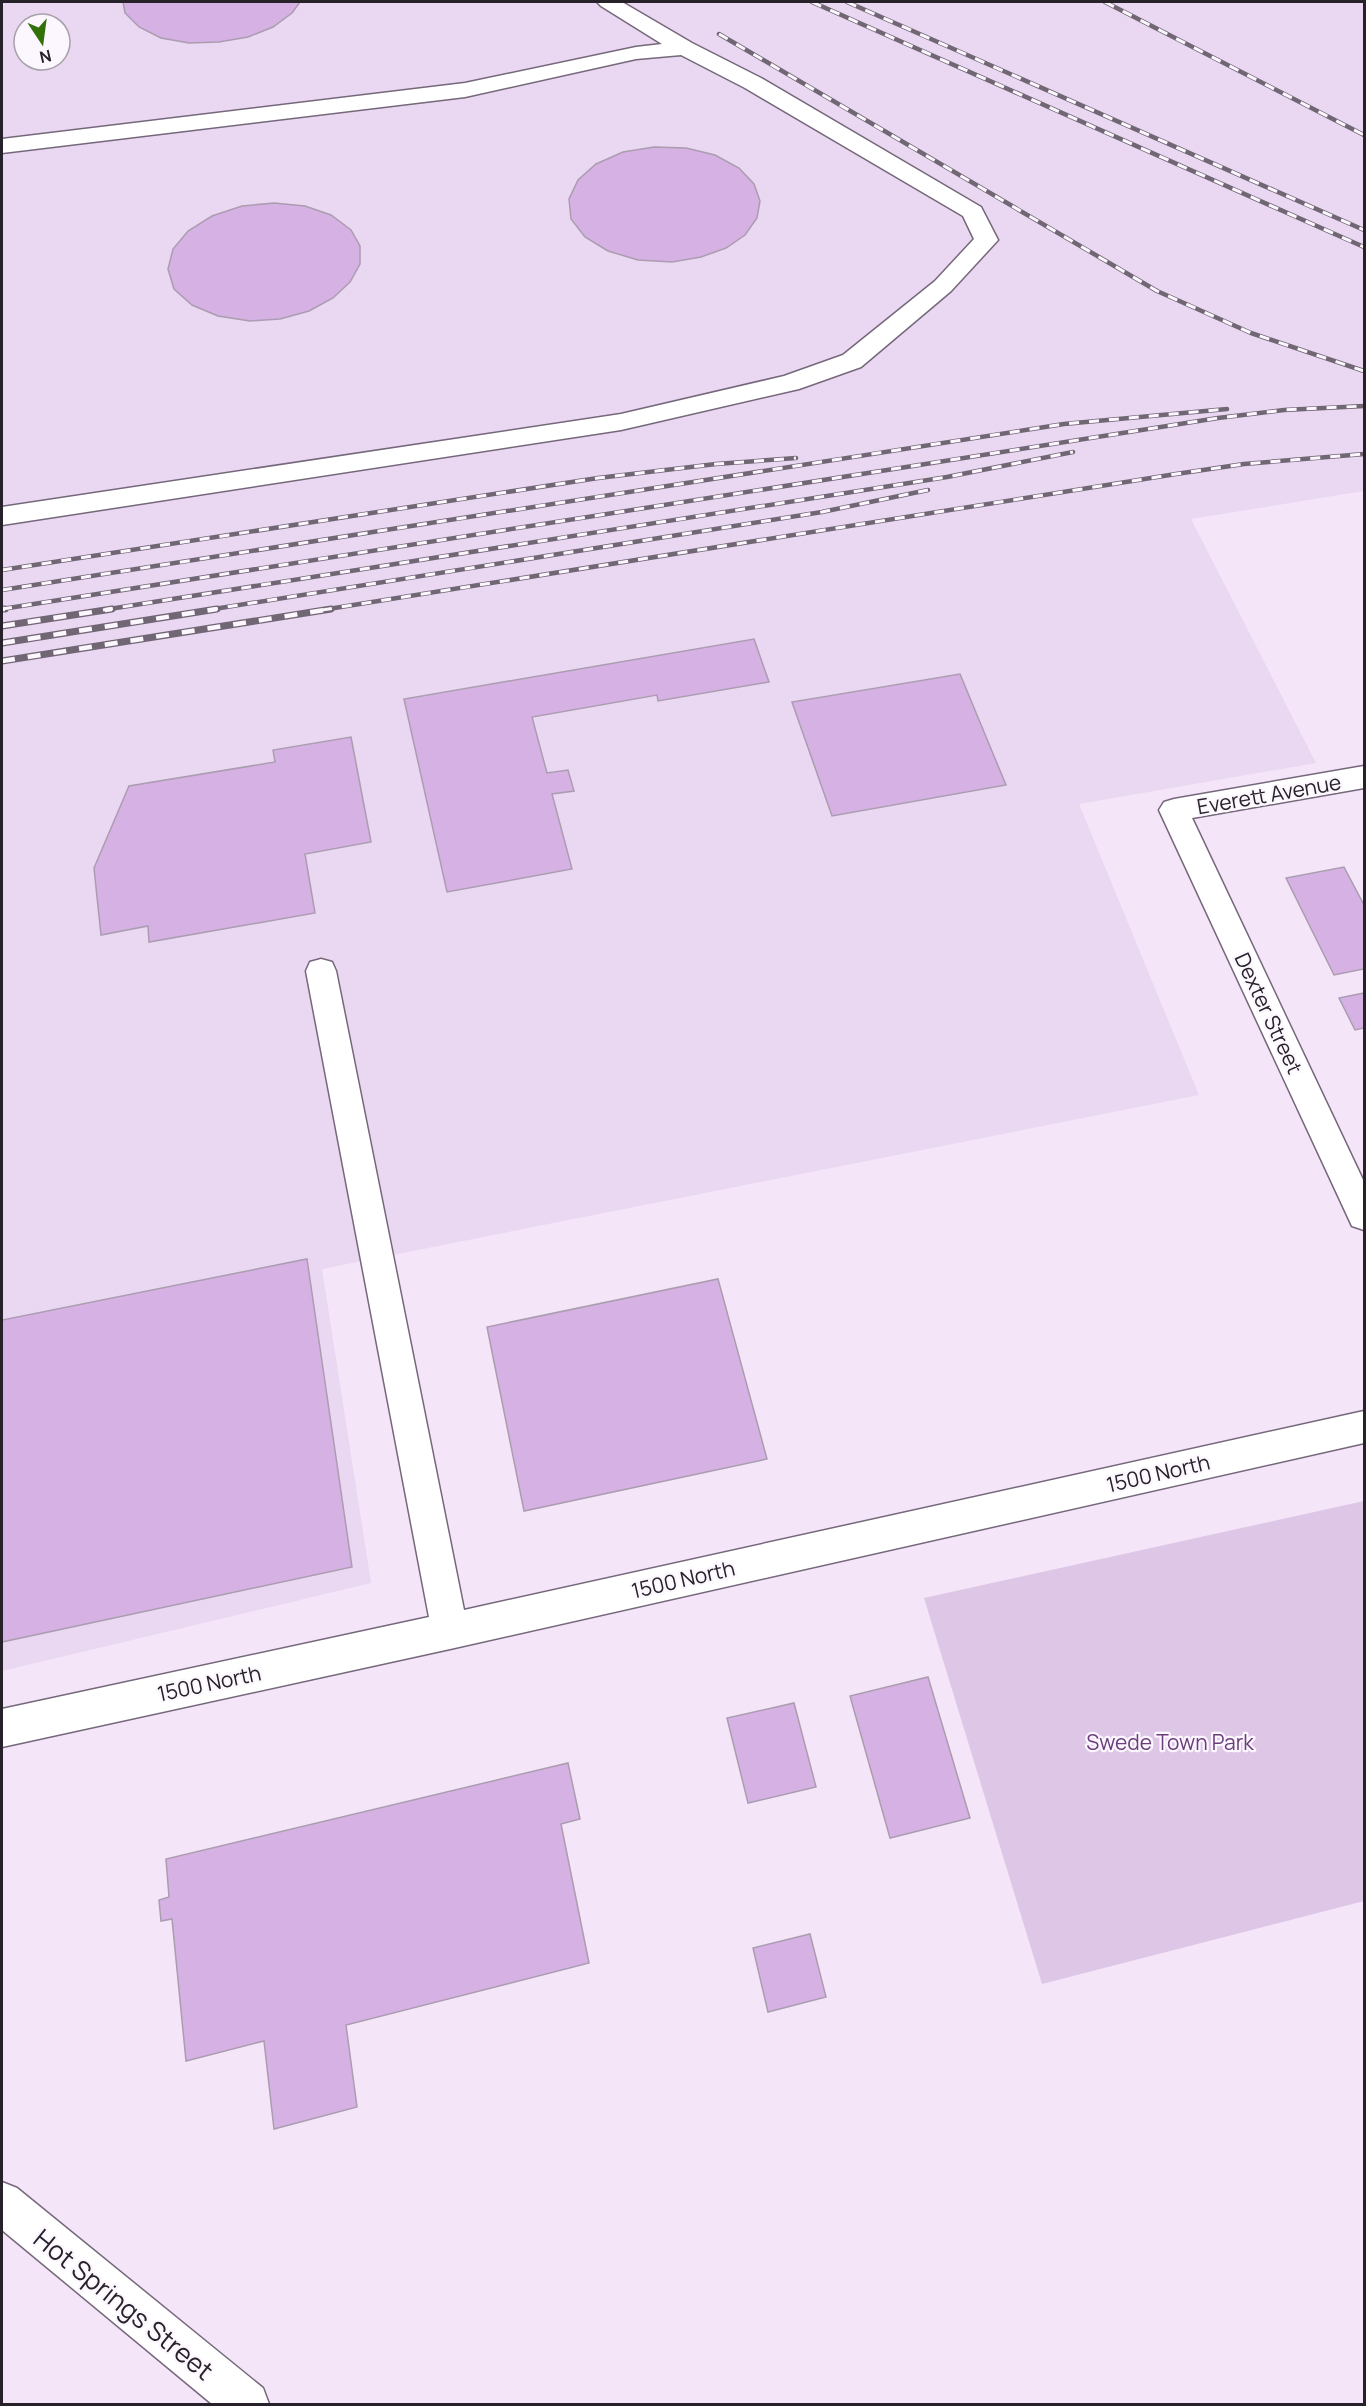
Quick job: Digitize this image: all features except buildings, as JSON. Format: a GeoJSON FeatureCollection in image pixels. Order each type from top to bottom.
{"type":"FeatureCollection","features":[{"type":"Feature","properties":{"kind":"street"},"geometry":{"type":"LineString","coordinates":[[2,516],[621,422],[790,383],[852,362],[943,285],[986,240],[973,212],[753,83],[684,48],[608,2]]}},
{"type":"Feature","properties":{"kind":"street"},"geometry":{"type":"LineString","coordinates":[[2,146],[465,90],[636,53],[684,48]]}},
{"type":"Feature","properties":{"kind":"street","name":"Everett Avenue"},"geometry":{"type":"LineString","coordinates":[[1174,810],[1365,777]]}},
{"type":"Feature","properties":{"kind":"street","name":"Dexter Street"},"geometry":{"type":"LineString","coordinates":[[1174,810],[1365,1215]]}},
{"type":"Feature","properties":{"kind":"street"},"geometry":{"type":"LineString","coordinates":[[321,971],[450,1631]]}},
{"type":"Feature","properties":{"kind":"street","name":"1500 North"},"geometry":{"type":"LineString","coordinates":[[2,1728],[450,1631],[1365,1427]]}},
{"type":"Feature","properties":{"kind":"street","name":"Hot Springs Street"},"geometry":{"type":"LineString","coordinates":[[2,2203],[247,2404]]}},
{"type":"Feature","properties":{"kind":"shaded area"},"geometry":{"type":"Polygon","coordinates":[[[2,2],[1364,2],[1364,491],[1191,519],[1316,763],[1079,804],[1199,1095],[322,1269],[371,1583],[2,1671],[2,2]]]}},
{"type":"Feature","properties":{"kind":"green space","name":"Swede Town Park"},"geometry":{"type":"Polygon","coordinates":[[[1364,1501],[1364,1901],[1042,1984],[924,1598],[1364,1501]]]}},
{"type":"Feature","properties":{"kind":"railway"},"geometry":{"type":"LineString","coordinates":[[812,2],[1364,247]]}},
{"type":"Feature","properties":{"kind":"railway"},"geometry":{"type":"LineString","coordinates":[[847,2],[1364,230]]}},
{"type":"Feature","properties":{"kind":"railway"},"geometry":{"type":"LineString","coordinates":[[1105,2],[1364,135]]}},
{"type":"Feature","properties":{"kind":"railway"},"geometry":{"type":"LineString","coordinates":[[719,34],[1157,291],[1251,333],[1364,371]]}},
{"type":"Feature","properties":{"kind":"railway"},"geometry":{"type":"LineString","coordinates":[[5,609],[2,609],[1218,418],[1284,410],[1364,406]]}},
{"type":"Feature","properties":{"kind":"railway"},"geometry":{"type":"LineString","coordinates":[[2,590],[1064,424],[1227,409]]}},
{"type":"Feature","properties":{"kind":"railway"},"geometry":{"type":"LineString","coordinates":[[103,610],[947,477],[1073,452]]}},
{"type":"Feature","properties":{"kind":"railway"},"geometry":{"type":"LineString","coordinates":[[322,610],[1176,474],[1244,464],[1364,454]]}},
{"type":"Feature","properties":{"kind":"railway"},"geometry":{"type":"LineString","coordinates":[[2,570],[598,478],[716,464],[796,458]]}},
{"type":"Feature","properties":{"kind":"railway"},"geometry":{"type":"LineString","coordinates":[[208,610],[822,512],[928,490]]}},
{"type":"Feature","properties":{"kind":"railway"},"geometry":{"type":"LineString","coordinates":[[2,626],[112,609]]}},
{"type":"Feature","properties":{"kind":"railway"},"geometry":{"type":"LineString","coordinates":[[2,643],[217,609]]}},
{"type":"Feature","properties":{"kind":"railway"},"geometry":{"type":"LineString","coordinates":[[2,661],[331,609]]}}]}
